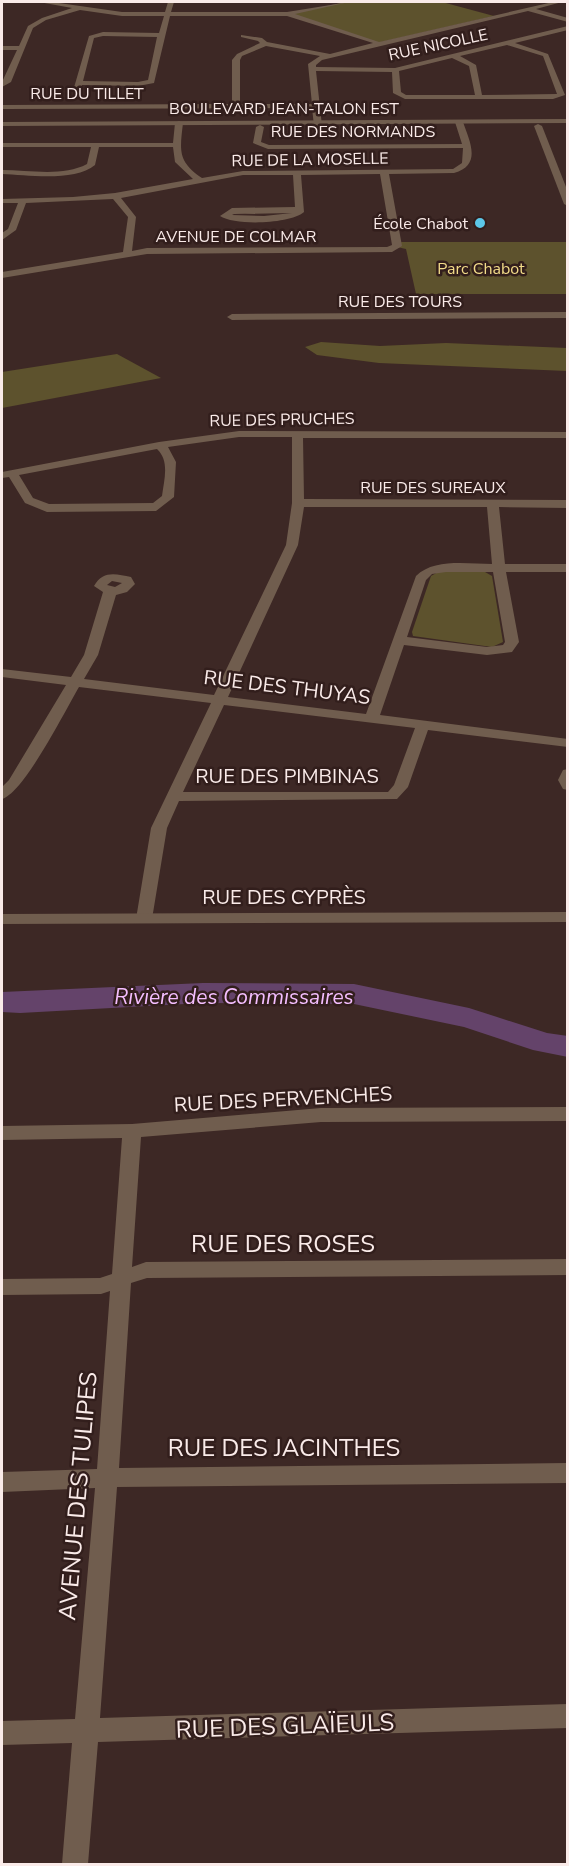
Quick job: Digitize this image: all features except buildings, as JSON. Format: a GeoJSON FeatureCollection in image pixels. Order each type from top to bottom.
{"type":"FeatureCollection","features":[{"type":"Feature","properties":{"kind":"street"},"geometry":{"type":"LineString","coordinates":[[42,2],[122,14],[287,14],[346,2]]}},
{"type":"Feature","properties":{"kind":"street"},"geometry":{"type":"LineString","coordinates":[[2,85],[7,82],[30,27],[36,22],[99,2]]}},
{"type":"Feature","properties":{"kind":"street"},"geometry":{"type":"LineString","coordinates":[[79,83],[138,84],[151,81],[171,2]]}},
{"type":"Feature","properties":{"kind":"street"},"geometry":{"type":"LineString","coordinates":[[318,125],[314,61],[327,55],[559,2]]}},
{"type":"Feature","properties":{"kind":"street"},"geometry":{"type":"LineString","coordinates":[[527,9],[567,20]]}},
{"type":"Feature","properties":{"kind":"street"},"geometry":{"type":"LineString","coordinates":[[287,14],[377,43]]}},
{"type":"Feature","properties":{"kind":"street","name":"RUE NICOLLE"},"geometry":{"type":"LineString","coordinates":[[313,69],[395,70],[567,28]]}},
{"type":"Feature","properties":{"kind":"street"},"geometry":{"type":"LineString","coordinates":[[73,107],[91,37],[103,34],[161,35]]}},
{"type":"Feature","properties":{"kind":"street"},"geometry":{"type":"LineString","coordinates":[[243,36],[260,39],[265,44],[327,55]]}},
{"type":"Feature","properties":{"kind":"street"},"geometry":{"type":"LineString","coordinates":[[395,70],[397,93],[400,96],[479,98],[553,97],[561,94],[546,55],[508,43]]}},
{"type":"Feature","properties":{"kind":"street"},"geometry":{"type":"LineString","coordinates":[[236,106],[237,57],[265,44]]}},
{"type":"Feature","properties":{"kind":"street"},"geometry":{"type":"LineString","coordinates":[[2,48],[21,48]]}},
{"type":"Feature","properties":{"kind":"street"},"geometry":{"type":"LineString","coordinates":[[451,56],[465,60],[472,65],[479,98]]}},
{"type":"Feature","properties":{"kind":"street"},"geometry":{"type":"LineString","coordinates":[[2,66],[13,66]]}},
{"type":"Feature","properties":{"kind":"street","name":"RUE DU TILLET"},"geometry":{"type":"LineString","coordinates":[[2,107],[316,106]]}},
{"type":"Feature","properties":{"kind":"street","name":"BOULEVARD JEAN-TALON EST"},"geometry":{"type":"LineString","coordinates":[[460,124],[538,126],[567,123]]}},
{"type":"Feature","properties":{"kind":"street","name":"BOULEVARD JEAN-TALON EST"},"geometry":{"type":"LineString","coordinates":[[2,126],[567,123]]}},
{"type":"Feature","properties":{"kind":"street"},"geometry":{"type":"LineString","coordinates":[[460,124],[466,146]]}},
{"type":"Feature","properties":{"kind":"street"},"geometry":{"type":"LineString","coordinates":[[179,125],[177,162],[185,171],[199,180]]}},
{"type":"Feature","properties":{"kind":"street","name":"BOULEVARD JEAN-TALON EST"},"geometry":{"type":"LineString","coordinates":[[179,125],[260,127],[318,125]]}},
{"type":"Feature","properties":{"kind":"street"},"geometry":{"type":"LineString","coordinates":[[538,126],[566,194],[567,204]]}},
{"type":"Feature","properties":{"kind":"street","name":"RUE DES NORMANDS"},"geometry":{"type":"LineString","coordinates":[[260,127],[257,143],[268,147],[466,146]]}},
{"type":"Feature","properties":{"kind":"street"},"geometry":{"type":"LineString","coordinates":[[2,145],[177,145]]}},
{"type":"Feature","properties":{"kind":"street"},"geometry":{"type":"LineString","coordinates":[[2,172],[65,172],[84,169],[92,165],[96,145]]}},
{"type":"Feature","properties":{"kind":"street","name":"RUE DE LA MOSELLE"},"geometry":{"type":"LineString","coordinates":[[2,201],[115,196],[243,173],[459,170],[468,161],[466,146]]}},
{"type":"Feature","properties":{"kind":"street"},"geometry":{"type":"LineString","coordinates":[[555,170],[567,170]]}},
{"type":"Feature","properties":{"kind":"street"},"geometry":{"type":"LineString","coordinates":[[297,172],[299,210],[297,215],[285,218],[224,216],[232,211],[299,210]]}},
{"type":"Feature","properties":{"kind":"street","name":"AVENUE DE COLMAR"},"geometry":{"type":"LineString","coordinates":[[2,275],[171,250],[389,250],[397,246],[384,172]]}},
{"type":"Feature","properties":{"kind":"street"},"geometry":{"type":"LineString","coordinates":[[115,196],[132,217],[128,255]]}},
{"type":"Feature","properties":{"kind":"street"},"geometry":{"type":"LineString","coordinates":[[2,237],[12,230],[23,201]]}},
{"type":"Feature","properties":{"kind":"street","name":"RUE DES TOURS"},"geometry":{"type":"LineString","coordinates":[[232,317],[567,315]]}},
{"type":"Feature","properties":{"kind":"street"},"geometry":{"type":"LineString","coordinates":[[144,918],[159,828],[292,545],[297,525],[298,503],[297,434]]}},
{"type":"Feature","properties":{"kind":"street","name":"RUE DES PRUCHES"},"geometry":{"type":"LineString","coordinates":[[7,474],[207,436],[567,435]]}},
{"type":"Feature","properties":{"kind":"street"},"geometry":{"type":"LineString","coordinates":[[7,474],[29,500],[47,508],[156,507],[168,497],[171,462],[168,452],[159,445]]}},
{"type":"Feature","properties":{"kind":"street","name":"RUE DES SUREAUX"},"geometry":{"type":"LineString","coordinates":[[298,503],[567,504]]}},
{"type":"Feature","properties":{"kind":"street"},"geometry":{"type":"LineString","coordinates":[[400,640],[487,651],[507,648],[512,642],[499,568],[493,504]]}},
{"type":"Feature","properties":{"kind":"street"},"geometry":{"type":"LineString","coordinates":[[372,717],[420,579],[428,571],[446,568],[567,568]]}},
{"type":"Feature","properties":{"kind":"street"},"geometry":{"type":"LineString","coordinates":[[2,794],[15,783],[91,655],[110,592]]}},
{"type":"Feature","properties":{"kind":"street","name":"RUE DES THUYAS"},"geometry":{"type":"LineString","coordinates":[[2,673],[372,717],[567,743]]}},
{"type":"Feature","properties":{"kind":"street","name":"RUE DES PIMBINAS"},"geometry":{"type":"LineString","coordinates":[[175,797],[392,796],[401,787],[423,725]]}},
{"type":"Feature","properties":{"kind":"street"},"geometry":{"type":"LineString","coordinates":[[567,773],[565,780],[567,786]]}},
{"type":"Feature","properties":{"kind":"street","name":"RUE DES CYPRÈS"},"geometry":{"type":"LineString","coordinates":[[2,919],[567,917]]}},
{"type":"Feature","properties":{"kind":"street","name":"RUE DES PERVENCHES"},"geometry":{"type":"LineString","coordinates":[[2,1133],[132,1131],[321,1115],[567,1114]]}},
{"type":"Feature","properties":{"kind":"street","name":"AVENUE DES TULIPES"},"geometry":{"type":"LineString","coordinates":[[75,1864],[107,1478],[132,1131]]}},
{"type":"Feature","properties":{"kind":"street","name":"RUE DES ROSES"},"geometry":{"type":"LineString","coordinates":[[2,1287],[101,1286],[146,1270],[567,1267]]}},
{"type":"Feature","properties":{"kind":"street","name":"RUE DES JACINTHES"},"geometry":{"type":"LineString","coordinates":[[2,1482],[107,1478],[567,1473]]}},
{"type":"Feature","properties":{"kind":"street","name":"RUE DES GLAÏEULS"},"geometry":{"type":"LineString","coordinates":[[2,1733],[567,1716]]}},
{"type":"Feature","properties":{"kind":"green space"},"geometry":{"type":"Polygon","coordinates":[[[346,2],[442,2],[494,16],[377,43],[287,14],[346,2]]]}},
{"type":"Feature","properties":{"kind":"green space","name":"Parc Chabot"},"geometry":{"type":"Polygon","coordinates":[[[567,242],[567,294],[416,294],[406,249],[397,247],[395,243],[567,242]]]}},
{"type":"Feature","properties":{"kind":"green space"},"geometry":{"type":"Polygon","coordinates":[[[321,342],[380,346],[446,343],[567,348],[567,371],[379,363],[317,355],[305,347],[321,342]]]}},
{"type":"Feature","properties":{"kind":"green space"},"geometry":{"type":"Polygon","coordinates":[[[117,354],[161,378],[2,408],[2,372],[117,354]]]}},
{"type":"Feature","properties":{"kind":"green space"},"geometry":{"type":"Polygon","coordinates":[[[438,572],[485,572],[492,576],[503,642],[492,647],[413,636],[412,632],[431,576],[438,572]]]}},
{"type":"Feature","properties":{"kind":"waterway","name":"Rivière des Commissaires"},"geometry":{"type":"LineString","coordinates":[[2,1002],[20,1003],[203,993],[354,994],[469,1018],[544,1043],[568,1047]]}},
{"type":"Feature","properties":{"kind":"place","name":"École Chabot"},"geometry":{"type":"Point","coordinates":[480,223]}}]}
